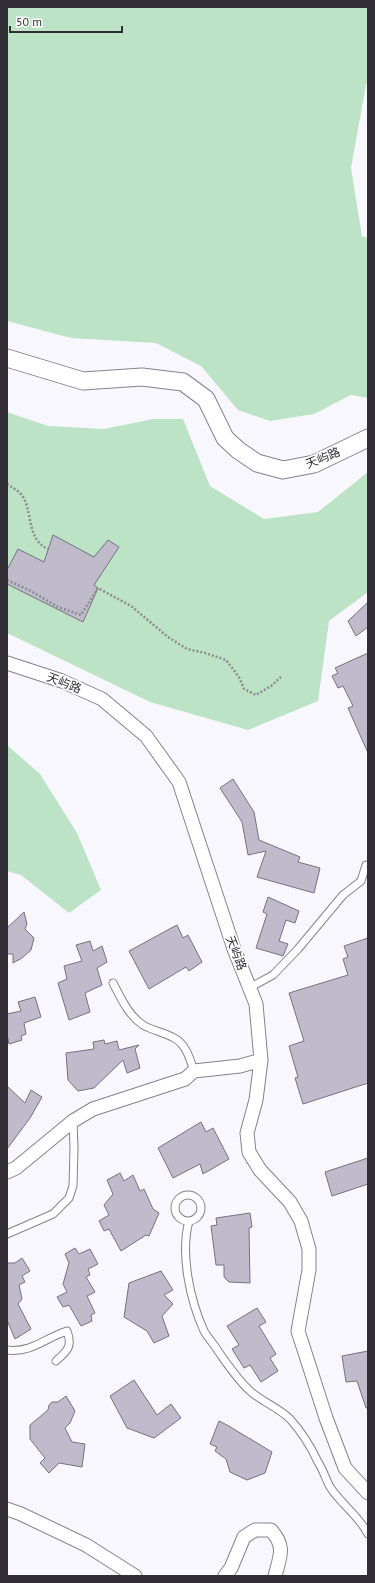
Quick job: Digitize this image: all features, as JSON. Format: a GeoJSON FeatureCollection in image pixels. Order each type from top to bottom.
{"type":"FeatureCollection","features":[{"type":"Feature","properties":{"kind":"street","name":"天屿路"},"geometry":{"type":"LineString","coordinates":[[7,358],[83,381],[142,377],[183,382],[206,399],[225,438],[238,450],[257,463],[284,470],[314,464],[368,438]]}},
{"type":"Feature","properties":{"kind":"street","name":"天屿路"},"geometry":{"type":"LineString","coordinates":[[7,663],[62,681],[102,699],[146,736],[179,782],[231,942],[256,1004],[261,1060],[256,1100],[248,1133],[250,1152],[260,1170],[290,1202],[301,1221],[309,1249],[309,1270],[298,1331],[326,1418],[345,1468],[368,1493]]}},
{"type":"Feature","properties":{"kind":"street"},"geometry":{"type":"LineString","coordinates":[[7,1172],[16,1168],[73,1121],[93,1109],[185,1079],[194,1071],[240,1066],[261,1060]]}},
{"type":"Feature","properties":{"kind":"street"},"geometry":{"type":"LineString","coordinates":[[7,1509],[21,1514],[86,1545],[135,1576]]}},
{"type":"Feature","properties":{"kind":"street"},"geometry":{"type":"LineString","coordinates":[[225,1576],[231,1568],[244,1537],[255,1530],[271,1530],[279,1539],[281,1549],[275,1576]]}},
{"type":"Feature","properties":{"kind":"lane"},"geometry":{"type":"LineString","coordinates":[[249,988],[273,975],[298,949],[343,896],[361,881],[366,865]]}},
{"type":"Feature","properties":{"kind":"lane"},"geometry":{"type":"LineString","coordinates":[[113,983],[127,1010],[142,1024],[156,1032],[175,1038],[186,1050],[194,1071]]}},
{"type":"Feature","properties":{"kind":"lane"},"geometry":{"type":"LineString","coordinates":[[7,1234],[53,1214],[69,1198],[73,1186],[73,1121]]}},
{"type":"Feature","properties":{"kind":"lane"},"geometry":{"type":"LineString","coordinates":[[189,1221],[187,1229],[186,1255],[188,1279],[194,1302],[205,1332],[236,1377],[252,1393],[272,1405],[289,1418],[302,1435],[330,1486],[342,1504],[355,1515],[368,1534]]}},
{"type":"Feature","properties":{"kind":"lane"},"geometry":{"type":"LineString","coordinates":[[7,1350],[16,1351],[34,1347],[67,1331],[70,1340],[68,1350],[56,1361]]}},
{"type":"Feature","properties":{"kind":"path"},"geometry":{"type":"LineString","coordinates":[[7,484],[21,494],[37,540],[48,549]]}},
{"type":"Feature","properties":{"kind":"path"},"geometry":{"type":"LineString","coordinates":[[7,580],[31,591],[58,607],[81,615],[98,588],[131,606],[168,637],[187,649],[226,660],[239,677],[244,689],[256,695],[271,686],[281,677]]}},
{"type":"Feature","properties":{"kind":"green space"},"geometry":{"type":"Polygon","coordinates":[[[7,7],[368,7],[368,83],[366,85],[351,168],[362,236],[368,238],[368,398],[351,395],[314,414],[270,421],[238,410],[201,366],[156,343],[71,338],[7,321],[7,7]]]}},
{"type":"Feature","properties":{"kind":"green space"},"geometry":{"type":"Polygon","coordinates":[[[7,412],[48,426],[104,429],[153,419],[183,419],[210,486],[264,519],[318,512],[368,472],[368,592],[329,621],[318,701],[248,730],[150,702],[7,633],[7,412]]]}},
{"type":"Feature","properties":{"kind":"green space"},"geometry":{"type":"Polygon","coordinates":[[[7,745],[40,774],[77,833],[101,890],[69,913],[21,875],[7,871],[7,745]]]}},
{"type":"Feature","properties":{"kind":"building"},"geometry":{"type":"Polygon","coordinates":[[[53,535],[94,557],[108,540],[119,547],[94,585],[98,588],[83,622],[7,584],[7,570],[18,549],[44,562],[53,535]]]}},
{"type":"Feature","properties":{"kind":"building"},"geometry":{"type":"Polygon","coordinates":[[[368,602],[368,627],[356,636],[348,621],[368,602]]]}},
{"type":"Feature","properties":{"kind":"building"},"geometry":{"type":"Polygon","coordinates":[[[368,653],[368,753],[348,708],[353,706],[343,686],[338,688],[332,676],[338,673],[335,668],[368,653]]]}},
{"type":"Feature","properties":{"kind":"building"},"geometry":{"type":"Polygon","coordinates":[[[233,779],[254,812],[259,840],[300,857],[298,862],[320,868],[314,893],[257,877],[266,851],[248,855],[242,822],[220,788],[233,779]]]}},
{"type":"Feature","properties":{"kind":"building"},"geometry":{"type":"Polygon","coordinates":[[[268,897],[299,911],[295,923],[286,920],[279,941],[288,944],[283,956],[256,948],[267,914],[263,912],[268,897]]]}},
{"type":"Feature","properties":{"kind":"building"},"geometry":{"type":"Polygon","coordinates":[[[24,912],[27,924],[25,929],[34,938],[31,950],[22,958],[13,963],[13,954],[7,954],[7,928],[24,912]]]}},
{"type":"Feature","properties":{"kind":"building"},"geometry":{"type":"Polygon","coordinates":[[[177,925],[183,938],[188,935],[202,962],[189,971],[186,967],[149,989],[129,951],[177,925]]]}},
{"type":"Feature","properties":{"kind":"building"},"geometry":{"type":"Polygon","coordinates":[[[368,938],[368,1083],[303,1104],[295,1078],[298,1077],[289,1046],[304,1041],[289,993],[348,975],[343,959],[348,957],[344,946],[368,938]]]}},
{"type":"Feature","properties":{"kind":"building"},"geometry":{"type":"Polygon","coordinates":[[[90,941],[93,951],[102,946],[107,962],[97,968],[102,985],[85,993],[90,1012],[69,1020],[58,983],[67,979],[64,966],[82,961],[76,945],[90,941]]]}},
{"type":"Feature","properties":{"kind":"building"},"geometry":{"type":"Polygon","coordinates":[[[35,997],[41,1017],[24,1023],[26,1034],[21,1036],[22,1040],[9,1044],[7,1034],[7,1014],[21,1011],[18,1002],[35,997]]]}},
{"type":"Feature","properties":{"kind":"building"},"geometry":{"type":"Polygon","coordinates":[[[104,1040],[105,1044],[117,1041],[119,1050],[139,1045],[135,1049],[140,1068],[127,1073],[123,1060],[94,1088],[78,1091],[68,1080],[66,1053],[94,1049],[93,1042],[104,1040]]]}},
{"type":"Feature","properties":{"kind":"building"},"geometry":{"type":"Polygon","coordinates":[[[7,1086],[25,1103],[31,1090],[42,1097],[30,1118],[7,1149],[7,1086]]]}},
{"type":"Feature","properties":{"kind":"building"},"geometry":{"type":"Polygon","coordinates":[[[201,1122],[206,1132],[213,1128],[229,1159],[203,1174],[200,1164],[173,1178],[158,1148],[201,1122]]]}},
{"type":"Feature","properties":{"kind":"building"},"geometry":{"type":"Polygon","coordinates":[[[368,1158],[368,1184],[332,1196],[325,1172],[368,1158]]]}},
{"type":"Feature","properties":{"kind":"building"},"geometry":{"type":"Polygon","coordinates":[[[120,1173],[124,1181],[133,1175],[140,1191],[144,1189],[153,1209],[159,1213],[149,1236],[146,1235],[121,1251],[109,1229],[104,1231],[99,1221],[109,1215],[104,1205],[113,1194],[107,1180],[120,1173]]]}},
{"type":"Feature","properties":{"kind":"building"},"geometry":{"type":"Polygon","coordinates":[[[250,1213],[252,1227],[249,1228],[250,1283],[229,1282],[224,1277],[224,1265],[216,1265],[211,1226],[217,1225],[216,1218],[250,1213]]]}},
{"type":"Feature","properties":{"kind":"building"},"geometry":{"type":"Polygon","coordinates":[[[75,1248],[79,1254],[90,1249],[98,1264],[88,1269],[90,1275],[86,1277],[95,1292],[87,1296],[95,1313],[91,1315],[92,1321],[81,1326],[69,1305],[63,1307],[57,1297],[67,1292],[63,1284],[69,1263],[65,1254],[75,1248]]]}},
{"type":"Feature","properties":{"kind":"building"},"geometry":{"type":"Polygon","coordinates":[[[22,1258],[30,1271],[22,1276],[25,1282],[19,1285],[22,1299],[18,1304],[31,1329],[15,1339],[7,1320],[7,1263],[15,1263],[22,1258]]]}},
{"type":"Feature","properties":{"kind":"building"},"geometry":{"type":"Polygon","coordinates":[[[161,1271],[173,1290],[164,1295],[173,1304],[162,1316],[169,1336],[154,1343],[147,1331],[124,1317],[129,1283],[161,1271]]]}},
{"type":"Feature","properties":{"kind":"building"},"geometry":{"type":"Polygon","coordinates":[[[257,1308],[266,1322],[259,1326],[276,1354],[270,1358],[278,1371],[261,1382],[250,1365],[244,1368],[232,1349],[239,1345],[227,1326],[257,1308]]]}},
{"type":"Feature","properties":{"kind":"building"},"geometry":{"type":"Polygon","coordinates":[[[368,1351],[368,1408],[366,1408],[357,1381],[346,1382],[342,1356],[368,1351]]]}},
{"type":"Feature","properties":{"kind":"building"},"geometry":{"type":"Polygon","coordinates":[[[134,1380],[157,1415],[171,1404],[181,1418],[154,1438],[127,1428],[110,1396],[134,1380]]]}},
{"type":"Feature","properties":{"kind":"building"},"geometry":{"type":"Polygon","coordinates":[[[66,1396],[75,1411],[70,1423],[65,1428],[72,1442],[85,1444],[82,1467],[59,1463],[49,1473],[40,1463],[45,1458],[30,1439],[30,1425],[48,1410],[49,1405],[52,1402],[58,1402],[66,1396]]]}},
{"type":"Feature","properties":{"kind":"building"},"geometry":{"type":"Polygon","coordinates":[[[219,1421],[272,1452],[265,1473],[247,1480],[230,1472],[226,1459],[215,1451],[217,1447],[210,1444],[219,1421]]]}}]}
